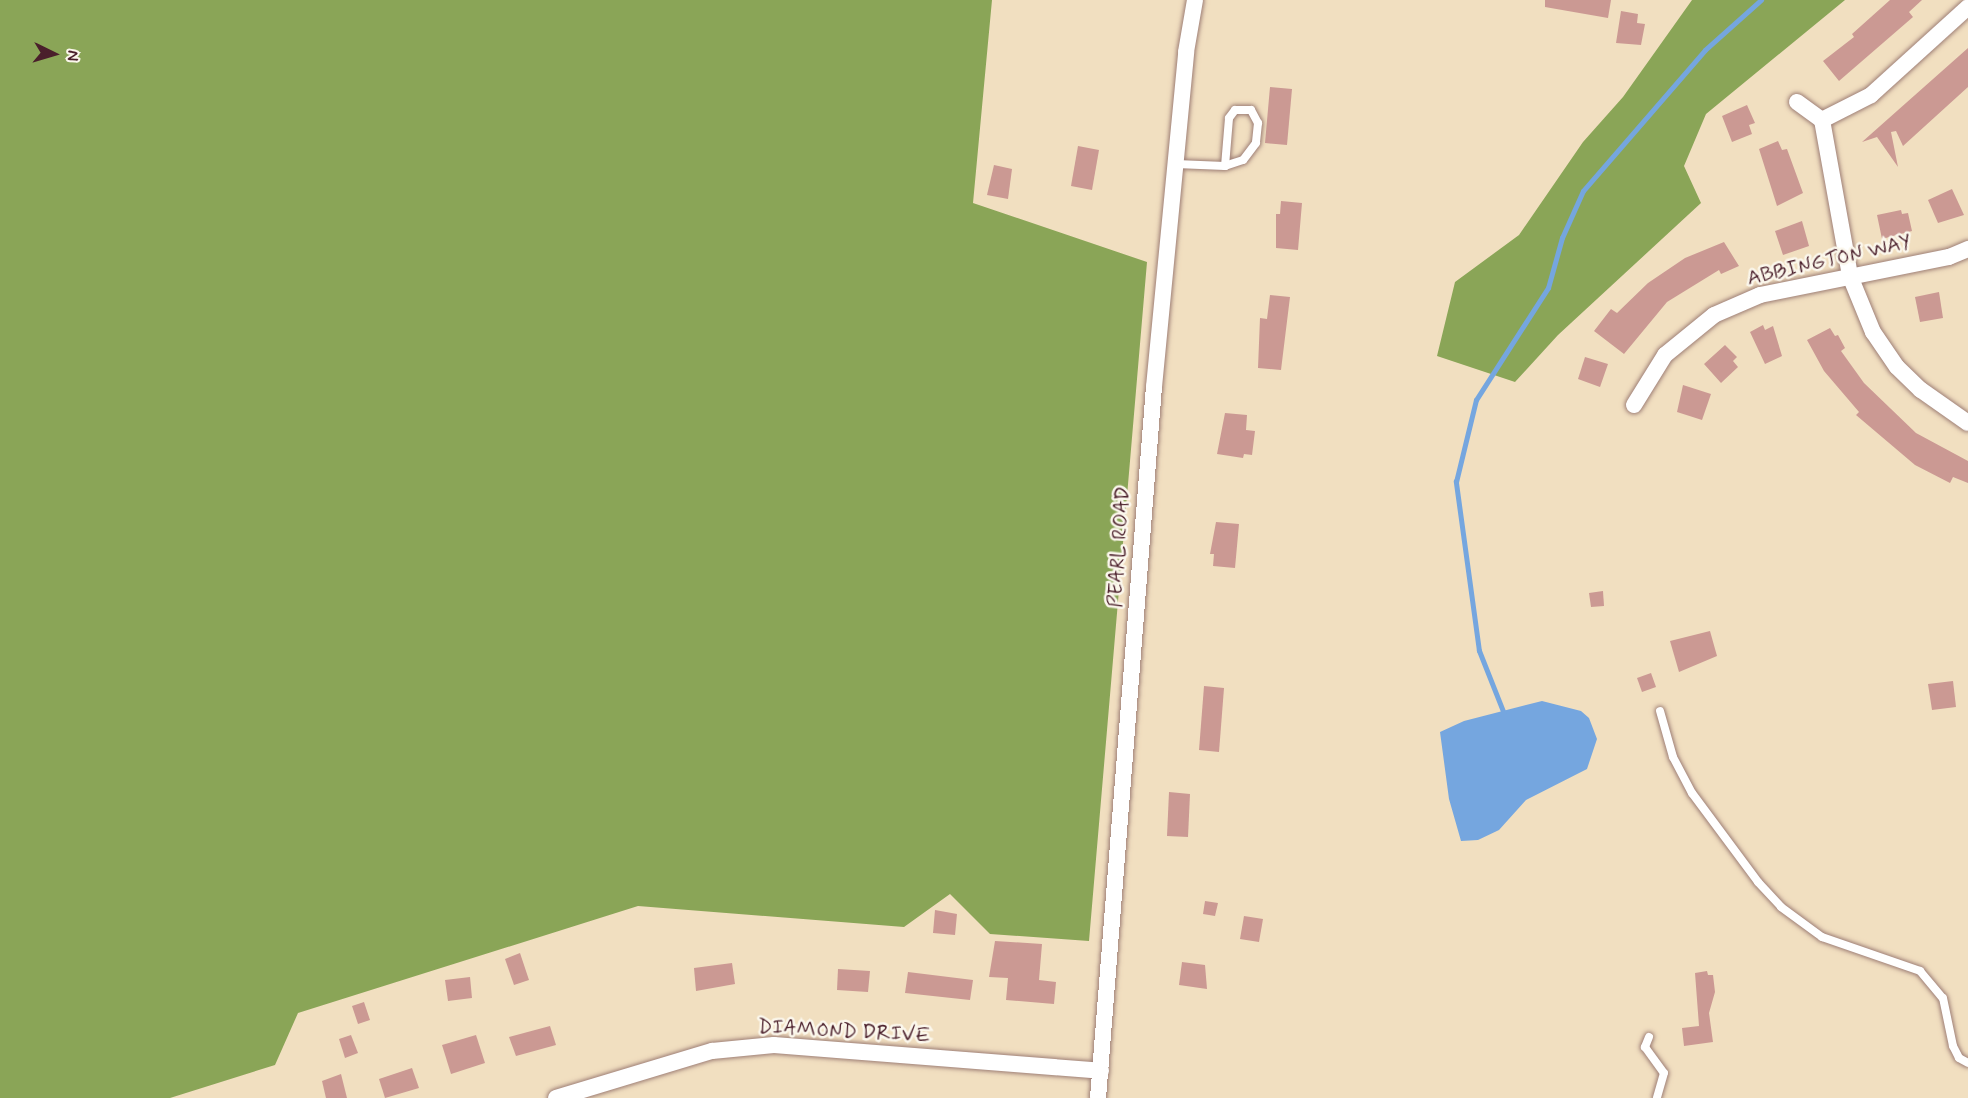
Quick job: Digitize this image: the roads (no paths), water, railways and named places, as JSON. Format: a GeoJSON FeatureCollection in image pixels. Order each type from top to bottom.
{"type":"FeatureCollection","features":[{"type":"Feature","properties":{"kind":"street","name":"PEARL ROAD"},"geometry":{"type":"LineString","coordinates":[[1098,1098],[1176,164],[1186,52],[1196,0]]}},
{"type":"Feature","properties":{"kind":"street"},"geometry":{"type":"LineString","coordinates":[[1822,120],[1871,95],[1968,7]]}},
{"type":"Feature","properties":{"kind":"street"},"geometry":{"type":"LineString","coordinates":[[1797,102],[1822,120],[1850,276],[1874,332],[1897,367],[1921,390],[1968,423]]}},
{"type":"Feature","properties":{"kind":"street","name":"ABBINGTON WAY"},"geometry":{"type":"LineString","coordinates":[[1634,405],[1665,355],[1714,315],[1760,295],[1949,257],[1968,249]]}},
{"type":"Feature","properties":{"kind":"street","name":"DIAMOND DRIVE"},"geometry":{"type":"LineString","coordinates":[[556,1098],[712,1051],[774,1045],[1101,1071]]}},
{"type":"Feature","properties":{"kind":"lane"},"geometry":{"type":"LineString","coordinates":[[1176,164],[1225,166],[1243,160],[1256,143],[1258,123],[1251,110],[1235,110],[1229,118],[1225,166]]}},
{"type":"Feature","properties":{"kind":"lane"},"geometry":{"type":"LineString","coordinates":[[1660,711],[1673,757],[1692,793],[1758,882],[1781,907],[1822,937],[1920,971],[1943,998],[1953,1046],[1959,1058],[1968,1063]]}},
{"type":"Feature","properties":{"kind":"lane"},"geometry":{"type":"LineString","coordinates":[[1649,1037],[1646,1047],[1664,1073],[1657,1098]]}},
{"type":"Feature","properties":{"kind":"water"},"geometry":{"type":"Polygon","coordinates":[[[1542,701],[1581,711],[1589,718],[1597,739],[1587,769],[1526,800],[1499,830],[1478,840],[1461,841],[1449,799],[1440,732],[1464,721],[1542,701]]]}},
{"type":"Feature","properties":{"kind":"waterway"},"geometry":{"type":"LineString","coordinates":[[1504,714],[1479,651],[1456,482],[1476,400],[1548,288],[1562,238],[1583,191],[1705,50],[1761,0]]}}]}
